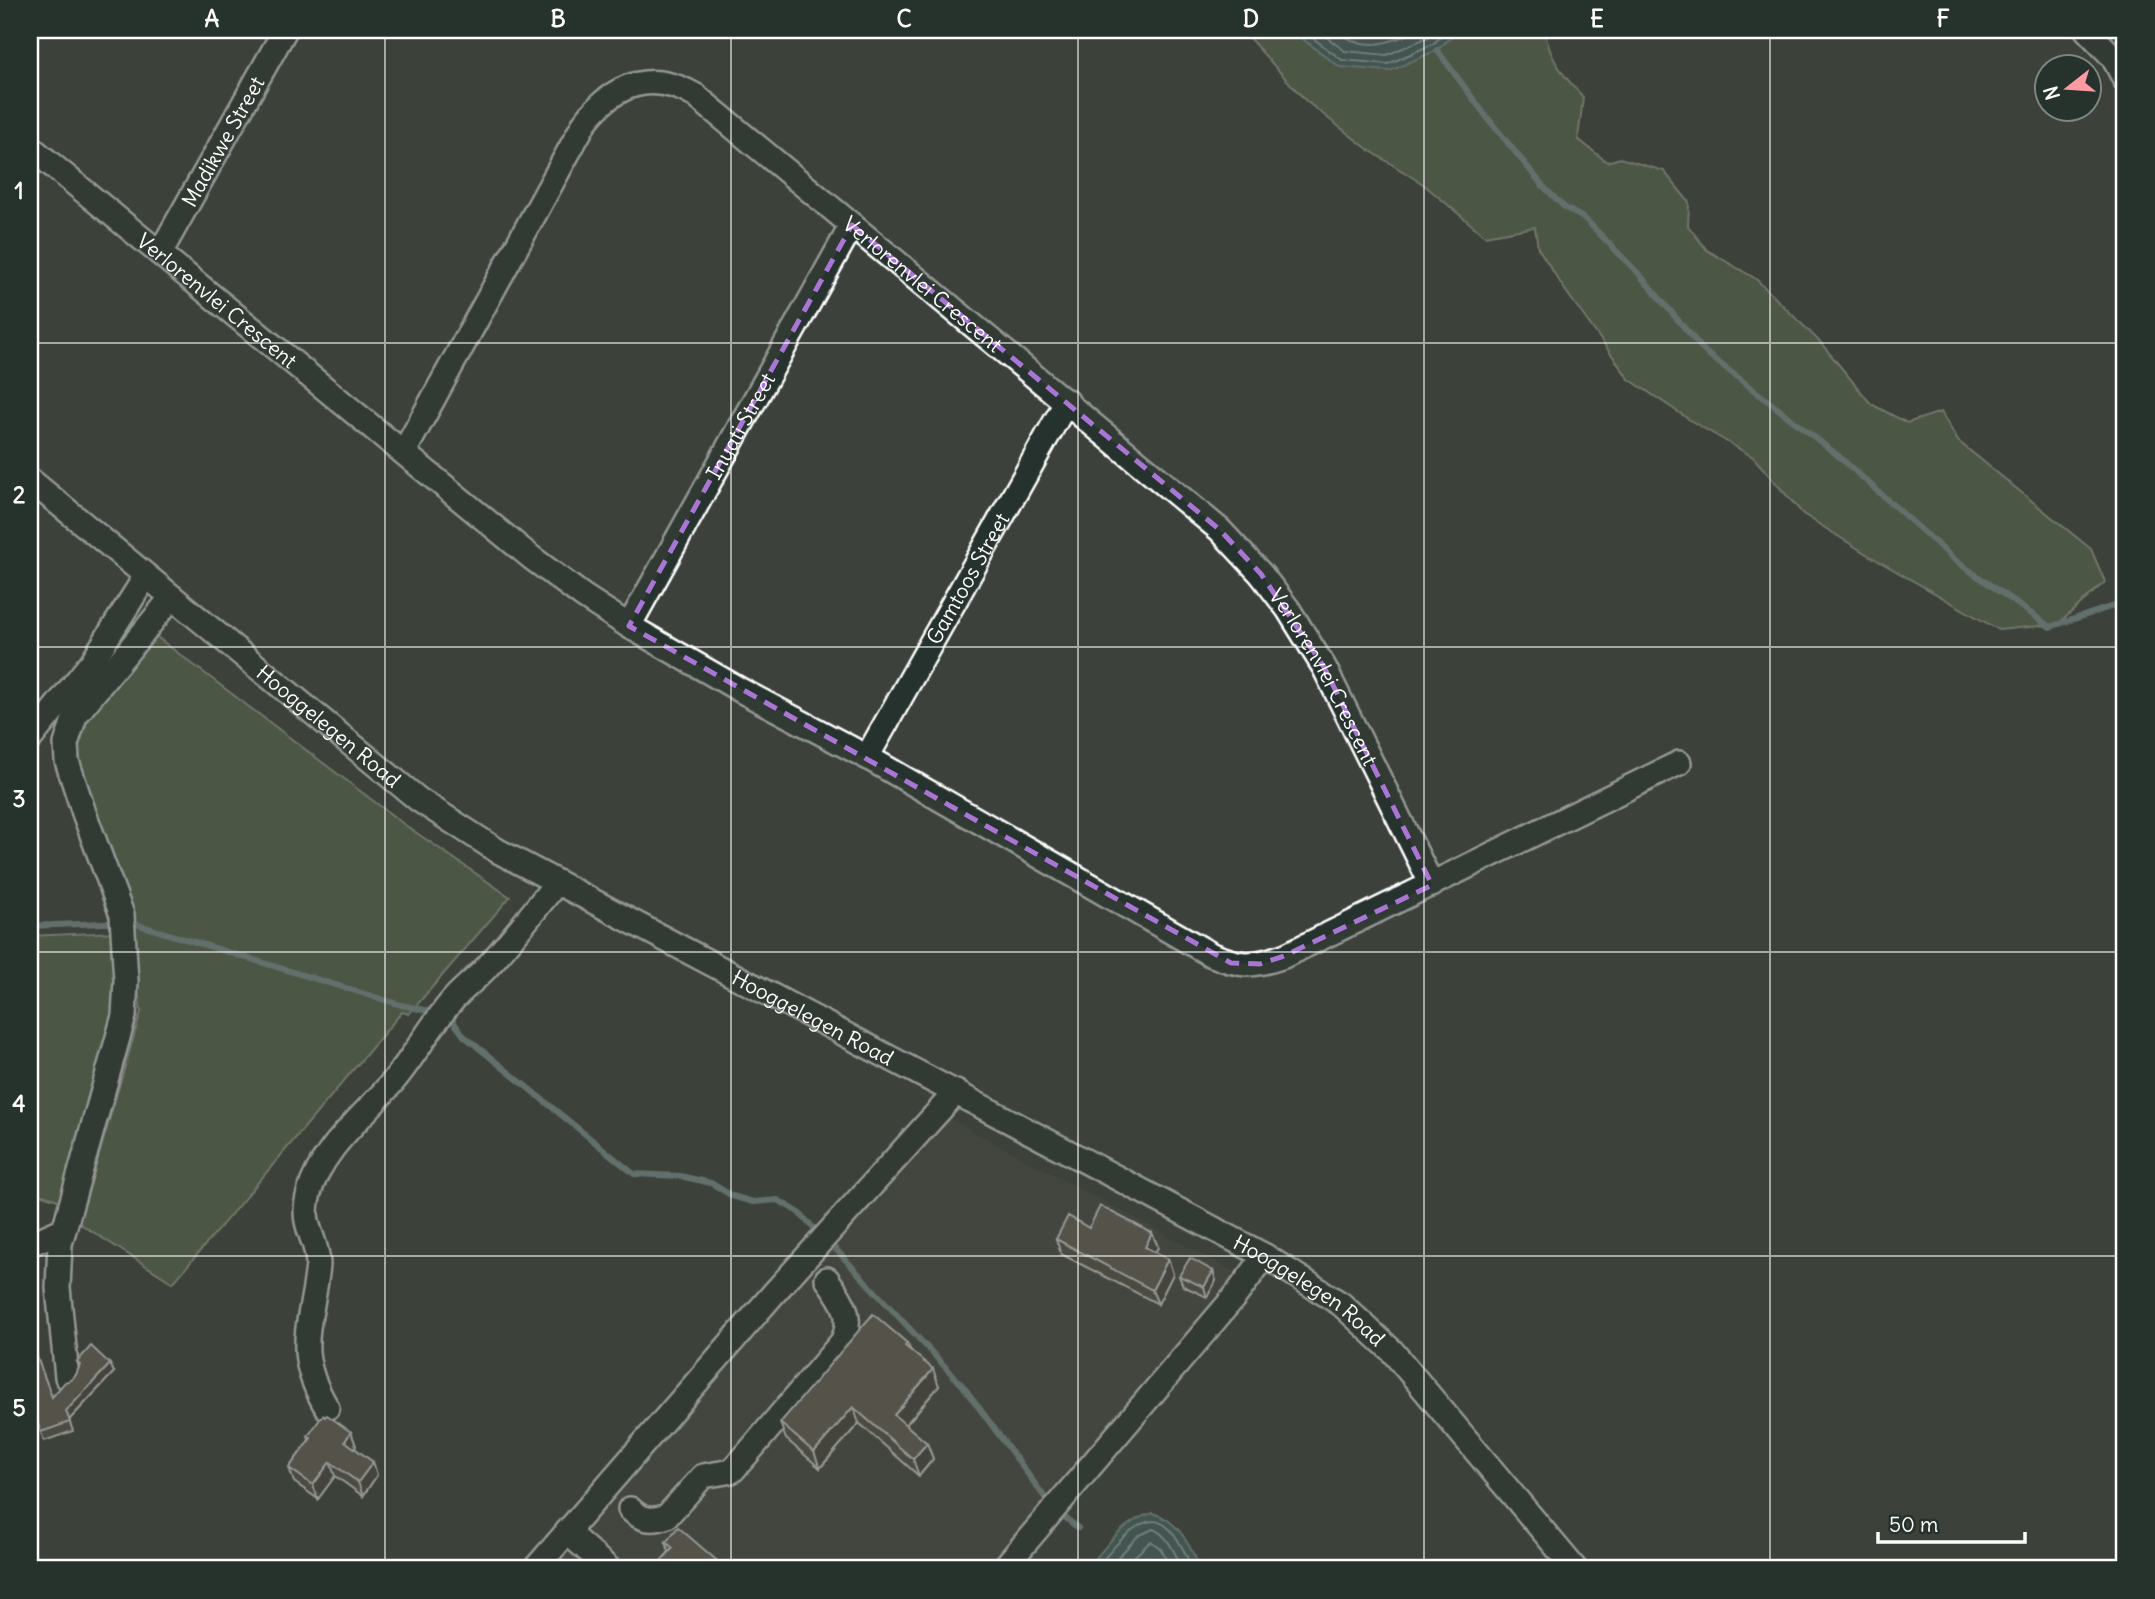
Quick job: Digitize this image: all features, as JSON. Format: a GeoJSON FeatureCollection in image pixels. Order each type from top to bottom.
{"type":"FeatureCollection","features":[{"type":"Feature","properties":{"kind":"street","name":"Madikwe Street"},"geometry":{"type":"LineString","coordinates":[[160,253],[285,30]]}},
{"type":"Feature","properties":{"kind":"street"},"geometry":{"type":"LineString","coordinates":[[2087,30],[2113,57],[2125,80]]}},
{"type":"Feature","properties":{"kind":"street","name":"Verlorenvlei Crescent"},"geometry":{"type":"LineString","coordinates":[[404,452],[585,122],[597,106],[621,90],[651,81],[683,88],[1067,401],[1220,530],[1261,574],[1288,609],[1324,667],[1432,885]]}},
{"type":"Feature","properties":{"kind":"street","name":"Verlorenvlei Crescent"},"geometry":{"type":"LineString","coordinates":[[30,147],[532,558],[583,596],[629,626],[742,691],[867,757],[1166,929],[1231,963],[1248,966],[1284,956],[1679,763]]}},
{"type":"Feature","properties":{"kind":"street","name":"Inyati Street"},"geometry":{"type":"LineString","coordinates":[[629,626],[852,225]]}},
{"type":"Feature","properties":{"kind":"street","name":"Gamtoos Street"},"geometry":{"type":"LineString","coordinates":[[867,757],[1067,401]]}},
{"type":"Feature","properties":{"kind":"street","name":"Hooggelegen Road"},"geometry":{"type":"LineString","coordinates":[[30,480],[419,800],[498,851],[1265,1256],[1341,1304],[1392,1351],[1575,1569]]}},
{"type":"Feature","properties":{"kind":"street"},"geometry":{"type":"LineString","coordinates":[[30,739],[92,662],[146,576]]}},
{"type":"Feature","properties":{"kind":"street"},"geometry":{"type":"LineString","coordinates":[[67,1377],[58,1288],[62,1230],[124,1016],[126,981],[123,923],[67,761],[65,744],[75,716],[172,597]]}},
{"type":"Feature","properties":{"kind":"street"},"geometry":{"type":"LineString","coordinates":[[327,1408],[317,1391],[307,1360],[307,1325],[318,1265],[318,1257],[306,1221],[313,1181],[332,1150],[396,1079],[452,1001],[512,939],[557,881]]}},
{"type":"Feature","properties":{"kind":"street"},"geometry":{"type":"LineString","coordinates":[[535,1569],[774,1293],[956,1092]]}},
{"type":"Feature","properties":{"kind":"street"},"geometry":{"type":"LineString","coordinates":[[30,1244],[62,1230]]}},
{"type":"Feature","properties":{"kind":"street"},"geometry":{"type":"LineString","coordinates":[[1003,1569],[1236,1296],[1265,1256]]}},
{"type":"Feature","properties":{"kind":"street"},"geometry":{"type":"LineString","coordinates":[[630,1509],[651,1520],[667,1516],[703,1476],[732,1471],[748,1453],[846,1335],[847,1311],[827,1279]]}},
{"type":"Feature","properties":{"kind":"street"},"geometry":{"type":"LineString","coordinates":[[567,1532],[609,1569]]}},
{"type":"Feature","properties":{"kind":"highlighted area"},"geometry":{"type":"Polygon","coordinates":[[[852,225],[1220,530],[1261,574],[1324,667],[1432,885],[1284,956],[1260,964],[1231,963],[629,626],[852,225]]]}},
{"type":"Feature","properties":{"kind":"shaded area"},"geometry":{"type":"Polygon","coordinates":[[[952,1120],[1240,1275],[1005,1569],[528,1569],[939,1126],[952,1120]]]}},
{"type":"Feature","properties":{"kind":"green space"},"geometry":{"type":"Polygon","coordinates":[[[1242,30],[1291,30],[1340,67],[1437,50],[1459,30],[1545,30],[1558,66],[1583,97],[1578,139],[1607,162],[1620,158],[1664,171],[1689,202],[1688,226],[1707,250],[1756,279],[1821,343],[1871,404],[1907,423],[1941,412],[1958,441],[2091,549],[2105,582],[2058,624],[1999,630],[1868,555],[1803,514],[1753,457],[1693,422],[1629,379],[1538,248],[1535,227],[1485,236],[1423,184],[1369,150],[1306,101],[1242,30]]]}},
{"type":"Feature","properties":{"kind":"green space"},"geometry":{"type":"Polygon","coordinates":[[[153,634],[405,825],[510,897],[409,1014],[402,1012],[173,1283],[79,1223],[141,1012],[129,928],[77,762],[82,720],[153,634]]]}},
{"type":"Feature","properties":{"kind":"green space"},"geometry":{"type":"Polygon","coordinates":[[[116,932],[118,1001],[64,1202],[30,1191],[30,936],[116,932]]]}},
{"type":"Feature","properties":{"kind":"water"},"geometry":{"type":"Polygon","coordinates":[[[1291,30],[1459,30],[1437,50],[1390,71],[1340,67],[1291,30]]]}},
{"type":"Feature","properties":{"kind":"water"},"geometry":{"type":"Polygon","coordinates":[[[1153,1513],[1177,1528],[1201,1569],[1087,1569],[1124,1528],[1153,1513]]]}},
{"type":"Feature","properties":{"kind":"building"},"geometry":{"type":"Polygon","coordinates":[[[1100,1206],[1152,1233],[1145,1247],[1168,1259],[1152,1290],[1056,1239],[1068,1216],[1089,1228],[1100,1206]]]}},
{"type":"Feature","properties":{"kind":"building"},"geometry":{"type":"Polygon","coordinates":[[[1190,1258],[1213,1271],[1204,1287],[1179,1276],[1190,1258]]]}},
{"type":"Feature","properties":{"kind":"building"},"geometry":{"type":"Polygon","coordinates":[[[873,1314],[933,1369],[894,1415],[927,1443],[913,1459],[853,1407],[814,1452],[780,1423],[873,1314]]]}},
{"type":"Feature","properties":{"kind":"building"},"geometry":{"type":"Polygon","coordinates":[[[30,1339],[52,1397],[65,1382],[76,1375],[80,1365],[77,1362],[91,1346],[110,1364],[66,1411],[70,1422],[41,1432],[32,1407],[30,1408],[30,1339]]]}},
{"type":"Feature","properties":{"kind":"building"},"geometry":{"type":"Polygon","coordinates":[[[323,1415],[351,1432],[345,1441],[373,1462],[358,1482],[330,1462],[313,1485],[289,1468],[311,1438],[308,1436],[323,1415]]]}},
{"type":"Feature","properties":{"kind":"building"},"geometry":{"type":"Polygon","coordinates":[[[678,1527],[722,1565],[718,1569],[654,1569],[673,1548],[666,1542],[678,1527]]]}},
{"type":"Feature","properties":{"kind":"building"},"geometry":{"type":"Polygon","coordinates":[[[33,1559],[74,1569],[41,1569],[33,1559]]]}},
{"type":"Feature","properties":{"kind":"waterway"},"geometry":{"type":"LineString","coordinates":[[1437,50],[1543,186],[1564,207],[1585,219],[1639,274],[1705,352],[1836,454],[1956,561],[2050,627],[2125,602]]}},
{"type":"Feature","properties":{"kind":"waterway"},"geometry":{"type":"LineString","coordinates":[[30,926],[129,922],[401,1005],[433,1012]]}},
{"type":"Feature","properties":{"kind":"waterway"},"geometry":{"type":"LineString","coordinates":[[449,1016],[464,1036],[634,1174],[680,1176],[711,1183],[732,1196],[753,1202],[778,1200],[798,1212],[819,1233]]}},
{"type":"Feature","properties":{"kind":"waterway"},"geometry":{"type":"LineString","coordinates":[[830,1243],[963,1386],[1049,1503]]}},
{"type":"Feature","properties":{"kind":"waterway"},"geometry":{"type":"LineString","coordinates":[[1063,1516],[1078,1528]]}}]}
